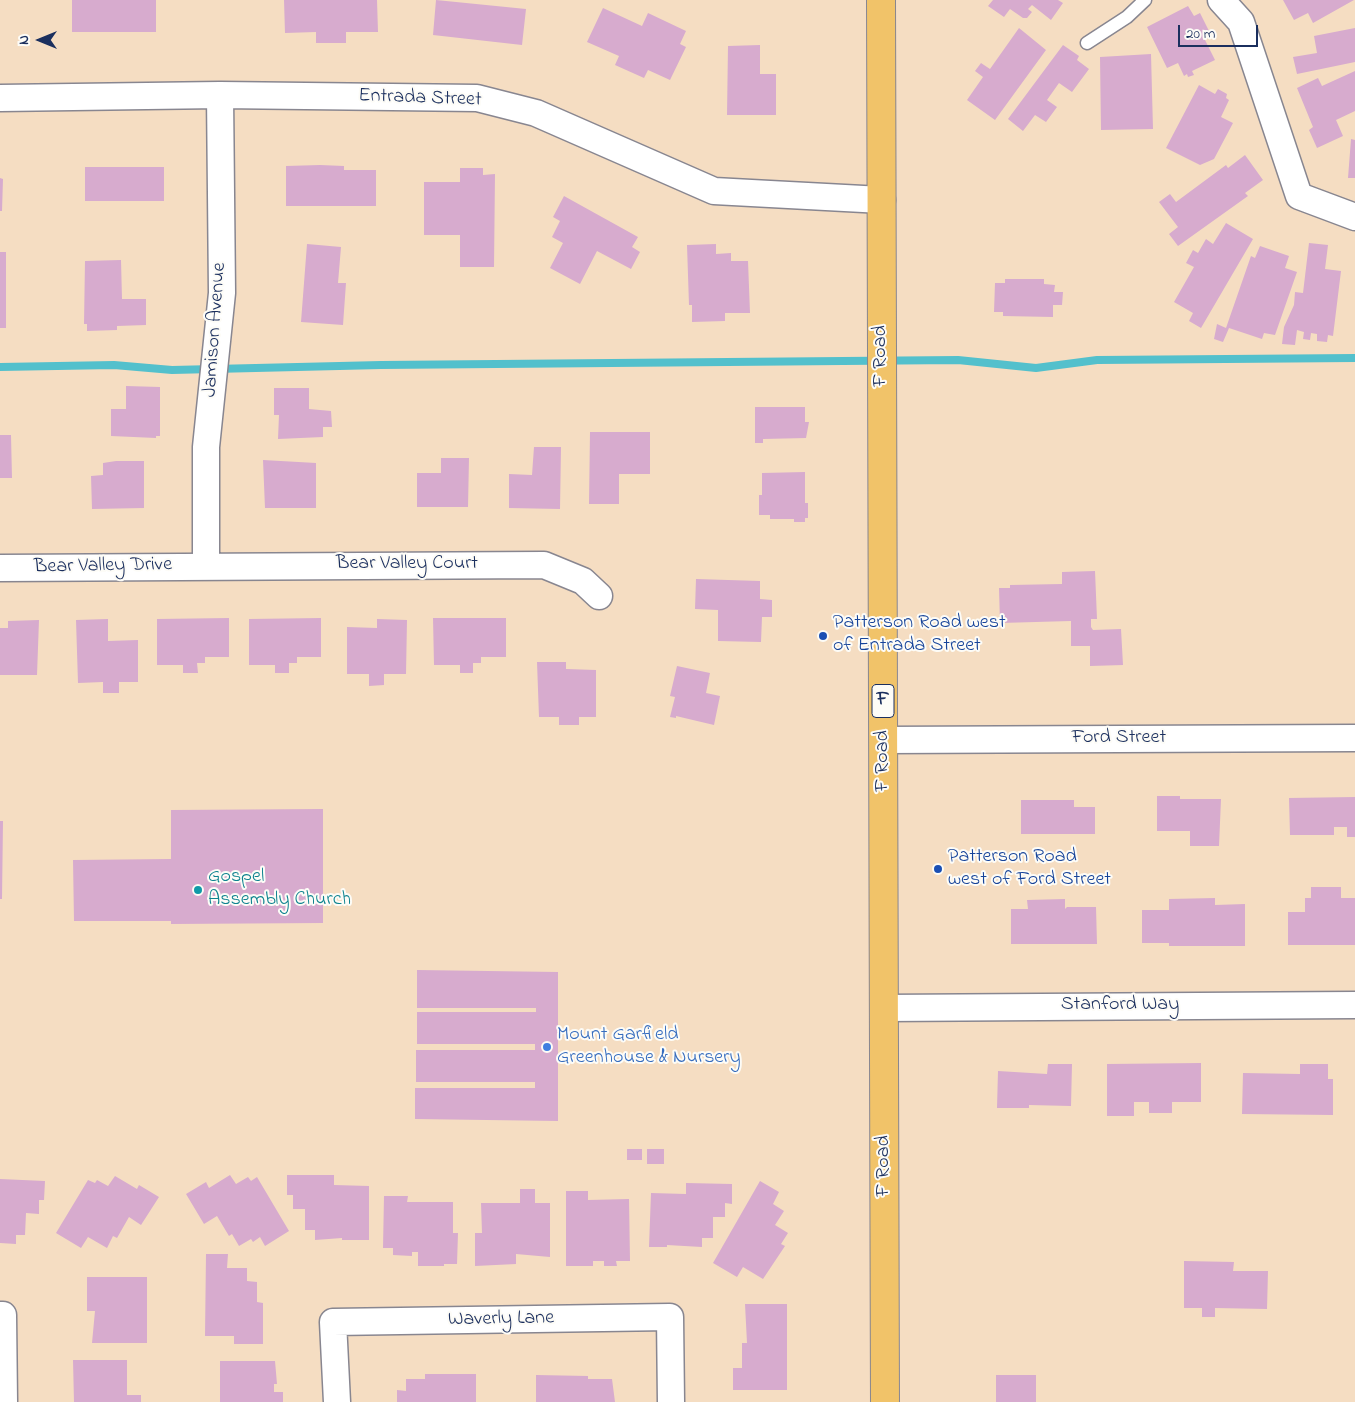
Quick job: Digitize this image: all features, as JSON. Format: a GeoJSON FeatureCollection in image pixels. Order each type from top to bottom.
{"type":"FeatureCollection","features":[{"type":"Feature","properties":{"kind":"main road","name":"F Road"},"geometry":{"type":"LineString","coordinates":[[881,0],[885,1402]]}},
{"type":"Feature","properties":{"kind":"street"},"geometry":{"type":"LineString","coordinates":[[1221,0],[1240,22],[1299,196],[1355,217]]}},
{"type":"Feature","properties":{"kind":"street","name":"Entrada Street"},"geometry":{"type":"LineString","coordinates":[[0,98],[220,95],[477,98],[536,113],[714,191],[882,200]]}},
{"type":"Feature","properties":{"kind":"street","name":"Jamison Avenue"},"geometry":{"type":"LineString","coordinates":[[206,566],[206,447],[222,293],[220,95]]}},
{"type":"Feature","properties":{"kind":"street","name":"Bear Valley Court"},"geometry":{"type":"LineString","coordinates":[[206,566],[544,565],[583,581],[599,596]]}},
{"type":"Feature","properties":{"kind":"street","name":"Bear Valley Drive"},"geometry":{"type":"LineString","coordinates":[[0,568],[206,566]]}},
{"type":"Feature","properties":{"kind":"street","name":"Ford Street"},"geometry":{"type":"LineString","coordinates":[[884,740],[1355,738]]}},
{"type":"Feature","properties":{"kind":"street","name":"Stanford Way"},"geometry":{"type":"LineString","coordinates":[[884,1008],[1355,1005]]}},
{"type":"Feature","properties":{"kind":"street"},"geometry":{"type":"LineString","coordinates":[[2,1315],[4,1402]]}},
{"type":"Feature","properties":{"kind":"street","name":"Waverly Lane"},"geometry":{"type":"LineString","coordinates":[[337,1402],[333,1322],[670,1317],[670,1402]]}},
{"type":"Feature","properties":{"kind":"lane"},"geometry":{"type":"LineString","coordinates":[[1087,43],[1128,17],[1145,0]]}},
{"type":"Feature","properties":{"kind":"building"},"geometry":{"type":"Polygon","coordinates":[[[72,0],[156,0],[156,32],[72,32],[72,0]]]}},
{"type":"Feature","properties":{"kind":"building"},"geometry":{"type":"Polygon","coordinates":[[[284,0],[377,0],[378,32],[346,32],[346,43],[316,43],[316,32],[285,33],[284,0]]]}},
{"type":"Feature","properties":{"kind":"building"},"geometry":{"type":"Polygon","coordinates":[[[436,0],[526,9],[522,45],[433,35],[436,0]]]}},
{"type":"Feature","properties":{"kind":"building"},"geometry":{"type":"Polygon","coordinates":[[[993,0],[1058,0],[1063,3],[1051,20],[1032,5],[1028,9],[1032,12],[1027,18],[1023,18],[1010,9],[1004,17],[988,6],[993,0]]]}},
{"type":"Feature","properties":{"kind":"building"},"geometry":{"type":"Polygon","coordinates":[[[1283,0],[1354,0],[1313,23],[1308,13],[1294,20],[1283,0]]]}},
{"type":"Feature","properties":{"kind":"building"},"geometry":{"type":"Polygon","coordinates":[[[1188,6],[1194,16],[1200,13],[1211,35],[1204,38],[1215,60],[1192,71],[1194,75],[1188,77],[1187,74],[1184,76],[1178,63],[1167,68],[1147,27],[1188,6]]]}},
{"type":"Feature","properties":{"kind":"building"},"geometry":{"type":"Polygon","coordinates":[[[603,8],[642,26],[648,13],[686,31],[680,44],[686,47],[670,80],[648,70],[644,78],[615,65],[619,56],[587,42],[603,8]]]}},
{"type":"Feature","properties":{"kind":"building"},"geometry":{"type":"Polygon","coordinates":[[[1019,28],[1046,50],[995,120],[967,100],[983,77],[975,71],[981,63],[990,69],[1019,28]]]}},
{"type":"Feature","properties":{"kind":"building"},"geometry":{"type":"Polygon","coordinates":[[[1355,28],[1355,62],[1297,74],[1293,57],[1317,53],[1314,36],[1355,28]]]}},
{"type":"Feature","properties":{"kind":"building"},"geometry":{"type":"Polygon","coordinates":[[[760,45],[760,74],[776,74],[776,115],[727,115],[728,46],[760,45]]]}},
{"type":"Feature","properties":{"kind":"building"},"geometry":{"type":"Polygon","coordinates":[[[1063,45],[1079,56],[1077,60],[1089,69],[1072,92],[1059,83],[1047,100],[1057,107],[1046,122],[1035,115],[1023,131],[1008,119],[1063,45]]]}},
{"type":"Feature","properties":{"kind":"building"},"geometry":{"type":"Polygon","coordinates":[[[1151,54],[1153,129],[1101,130],[1100,57],[1151,54]]]}},
{"type":"Feature","properties":{"kind":"building"},"geometry":{"type":"Polygon","coordinates":[[[1355,71],[1355,111],[1336,120],[1343,136],[1317,148],[1309,130],[1313,127],[1297,88],[1318,78],[1322,86],[1355,71]]]}},
{"type":"Feature","properties":{"kind":"building"},"geometry":{"type":"Polygon","coordinates":[[[1199,85],[1215,94],[1218,89],[1227,94],[1226,98],[1229,100],[1221,117],[1233,123],[1214,159],[1200,165],[1166,148],[1199,85]]]}},
{"type":"Feature","properties":{"kind":"building"},"geometry":{"type":"Polygon","coordinates":[[[1351,139],[1355,140],[1355,178],[1348,178],[1351,139]]]}},
{"type":"Feature","properties":{"kind":"building"},"geometry":{"type":"Polygon","coordinates":[[[1245,155],[1263,180],[1245,193],[1248,196],[1178,246],[1169,234],[1178,227],[1159,202],[1170,194],[1176,202],[1226,165],[1228,168],[1245,155]]]}},
{"type":"Feature","properties":{"kind":"building"},"geometry":{"type":"Polygon","coordinates":[[[286,166],[344,166],[344,170],[376,170],[376,206],[286,206],[286,166]]]}},
{"type":"Feature","properties":{"kind":"building"},"geometry":{"type":"Polygon","coordinates":[[[85,167],[164,167],[164,201],[85,201],[85,167]]]}},
{"type":"Feature","properties":{"kind":"building"},"geometry":{"type":"Polygon","coordinates":[[[460,168],[483,168],[483,175],[495,174],[494,267],[460,267],[460,235],[424,235],[424,182],[460,182],[460,168]]]}},
{"type":"Feature","properties":{"kind":"building"},"geometry":{"type":"Polygon","coordinates":[[[0,178],[3,179],[2,211],[0,211],[0,178]]]}},
{"type":"Feature","properties":{"kind":"building"},"geometry":{"type":"Polygon","coordinates":[[[564,196],[638,237],[632,247],[640,252],[631,269],[597,251],[580,284],[550,268],[563,243],[552,237],[560,221],[553,217],[564,196]]]}},
{"type":"Feature","properties":{"kind":"building"},"geometry":{"type":"Polygon","coordinates":[[[1226,223],[1253,239],[1201,328],[1189,321],[1193,313],[1174,302],[1194,267],[1186,263],[1193,250],[1198,253],[1206,239],[1213,244],[1226,223]]]}},
{"type":"Feature","properties":{"kind":"building"},"geometry":{"type":"Polygon","coordinates":[[[1309,243],[1328,245],[1325,269],[1341,271],[1333,336],[1328,335],[1327,342],[1317,341],[1317,334],[1311,333],[1310,340],[1303,339],[1304,332],[1297,330],[1295,345],[1282,344],[1284,327],[1294,305],[1295,292],[1303,293],[1309,243]]]}},
{"type":"Feature","properties":{"kind":"building"},"geometry":{"type":"Polygon","coordinates":[[[307,244],[341,247],[338,283],[346,283],[343,325],[301,322],[307,244]]]}},
{"type":"Feature","properties":{"kind":"building"},"geometry":{"type":"Polygon","coordinates":[[[716,244],[716,254],[731,253],[731,261],[748,261],[750,313],[725,313],[725,321],[692,322],[692,305],[689,305],[687,245],[716,244]]]}},
{"type":"Feature","properties":{"kind":"building"},"geometry":{"type":"Polygon","coordinates":[[[1260,246],[1289,256],[1285,268],[1297,272],[1275,335],[1264,333],[1262,339],[1229,328],[1223,342],[1214,339],[1217,324],[1226,328],[1251,256],[1255,258],[1260,246]]]}},
{"type":"Feature","properties":{"kind":"building"},"geometry":{"type":"Polygon","coordinates":[[[0,252],[6,252],[6,328],[0,328],[0,252]]]}},
{"type":"Feature","properties":{"kind":"building"},"geometry":{"type":"Polygon","coordinates":[[[121,260],[122,299],[146,299],[146,325],[117,326],[117,330],[87,331],[87,324],[84,324],[85,261],[121,260]]]}},
{"type":"Feature","properties":{"kind":"building"},"geometry":{"type":"Polygon","coordinates":[[[1005,279],[1044,279],[1044,284],[1055,285],[1054,292],[1063,292],[1062,305],[1053,305],[1053,317],[1003,316],[1003,312],[994,312],[995,283],[1005,283],[1005,279]]]}},
{"type":"Feature","properties":{"kind":"building"},"geometry":{"type":"Polygon","coordinates":[[[126,386],[160,387],[160,436],[156,436],[156,438],[111,436],[111,409],[126,409],[126,386]]]}},
{"type":"Feature","properties":{"kind":"building"},"geometry":{"type":"Polygon","coordinates":[[[274,388],[309,388],[309,409],[331,411],[332,427],[323,427],[323,437],[278,439],[279,415],[274,415],[274,388]]]}},
{"type":"Feature","properties":{"kind":"building"},"geometry":{"type":"Polygon","coordinates":[[[755,407],[805,407],[805,422],[809,422],[806,438],[763,439],[763,443],[755,443],[755,407]]]}},
{"type":"Feature","properties":{"kind":"building"},"geometry":{"type":"Polygon","coordinates":[[[590,432],[650,432],[650,474],[619,474],[619,504],[589,504],[590,432]]]}},
{"type":"Feature","properties":{"kind":"building"},"geometry":{"type":"Polygon","coordinates":[[[0,435],[11,435],[12,478],[0,478],[0,435]]]}},
{"type":"Feature","properties":{"kind":"building"},"geometry":{"type":"Polygon","coordinates":[[[534,447],[561,447],[560,509],[509,508],[509,474],[532,475],[534,447]]]}},
{"type":"Feature","properties":{"kind":"building"},"geometry":{"type":"Polygon","coordinates":[[[441,458],[469,458],[468,507],[417,507],[417,473],[441,473],[441,458]]]}},
{"type":"Feature","properties":{"kind":"building"},"geometry":{"type":"Polygon","coordinates":[[[263,460],[316,463],[316,508],[265,508],[263,460]]]}},
{"type":"Feature","properties":{"kind":"building"},"geometry":{"type":"Polygon","coordinates":[[[144,461],[144,508],[92,509],[91,476],[103,475],[103,463],[144,461]]]}},
{"type":"Feature","properties":{"kind":"building"},"geometry":{"type":"Polygon","coordinates":[[[805,472],[805,503],[808,503],[808,518],[805,518],[805,522],[794,522],[794,519],[770,519],[770,515],[759,515],[759,495],[762,495],[762,473],[805,472]]]}},
{"type":"Feature","properties":{"kind":"building"},"geometry":{"type":"Polygon","coordinates":[[[1095,571],[1097,619],[1091,619],[1091,627],[1093,630],[1121,629],[1123,665],[1090,666],[1090,646],[1071,646],[1071,621],[1000,623],[999,588],[1010,588],[1010,585],[1062,584],[1062,572],[1095,571]]]}},
{"type":"Feature","properties":{"kind":"building"},"geometry":{"type":"Polygon","coordinates":[[[696,579],[760,581],[760,599],[772,600],[772,617],[762,617],[761,642],[718,641],[718,610],[695,609],[696,579]]]}},
{"type":"Feature","properties":{"kind":"building"},"geometry":{"type":"Polygon","coordinates":[[[229,618],[229,657],[205,657],[205,663],[197,663],[198,673],[183,673],[183,665],[157,665],[157,619],[229,618]]]}},
{"type":"Feature","properties":{"kind":"building"},"geometry":{"type":"Polygon","coordinates":[[[321,618],[321,657],[297,657],[297,663],[289,663],[289,673],[275,673],[275,665],[249,665],[249,619],[321,618]]]}},
{"type":"Feature","properties":{"kind":"building"},"geometry":{"type":"Polygon","coordinates":[[[433,618],[506,618],[506,657],[481,657],[481,663],[473,663],[473,673],[460,673],[460,665],[434,665],[433,618]]]}},
{"type":"Feature","properties":{"kind":"building"},"geometry":{"type":"Polygon","coordinates":[[[108,619],[108,641],[138,640],[138,682],[119,682],[119,693],[103,693],[103,682],[78,683],[76,620],[108,619]]]}},
{"type":"Feature","properties":{"kind":"building"},"geometry":{"type":"Polygon","coordinates":[[[377,619],[407,620],[406,674],[384,674],[384,685],[369,686],[369,674],[347,674],[347,627],[377,628],[377,619]]]}},
{"type":"Feature","properties":{"kind":"building"},"geometry":{"type":"Polygon","coordinates":[[[39,620],[37,675],[0,675],[0,628],[8,628],[8,621],[39,620]]]}},
{"type":"Feature","properties":{"kind":"building"},"geometry":{"type":"Polygon","coordinates":[[[537,662],[566,662],[566,669],[596,670],[596,717],[579,717],[579,725],[559,725],[559,717],[539,717],[537,662]]]}},
{"type":"Feature","properties":{"kind":"building"},"geometry":{"type":"Polygon","coordinates":[[[677,666],[710,673],[706,693],[720,696],[714,725],[676,716],[676,718],[670,717],[675,697],[670,696],[677,666]]]}},
{"type":"Feature","properties":{"kind":"building"},"geometry":{"type":"Polygon","coordinates":[[[1157,796],[1180,796],[1180,799],[1221,799],[1219,846],[1190,846],[1190,831],[1157,831],[1157,796]]]}},
{"type":"Feature","properties":{"kind":"building"},"geometry":{"type":"Polygon","coordinates":[[[1355,797],[1355,837],[1347,837],[1347,827],[1334,827],[1334,835],[1290,835],[1289,798],[1355,797]]]}},
{"type":"Feature","properties":{"kind":"building"},"geometry":{"type":"Polygon","coordinates":[[[1021,800],[1074,800],[1074,807],[1095,807],[1095,834],[1021,834],[1021,800]]]}},
{"type":"Feature","properties":{"kind":"building","name":"Gospel Assembly Church"},"geometry":{"type":"Polygon","coordinates":[[[323,809],[323,923],[171,924],[171,921],[74,921],[73,860],[171,859],[171,810],[323,809]]]}},
{"type":"Feature","properties":{"kind":"building"},"geometry":{"type":"Polygon","coordinates":[[[0,821],[3,821],[2,899],[0,899],[0,821]]]}},
{"type":"Feature","properties":{"kind":"building"},"geometry":{"type":"Polygon","coordinates":[[[1311,887],[1341,887],[1341,898],[1355,898],[1355,945],[1288,945],[1288,912],[1305,912],[1305,898],[1311,898],[1311,887]]]}},
{"type":"Feature","properties":{"kind":"building"},"geometry":{"type":"Polygon","coordinates":[[[1215,898],[1215,905],[1245,904],[1245,946],[1169,946],[1169,943],[1142,943],[1142,910],[1169,910],[1169,899],[1215,898]]]}},
{"type":"Feature","properties":{"kind":"building"},"geometry":{"type":"Polygon","coordinates":[[[1065,899],[1065,909],[1067,907],[1096,907],[1097,944],[1011,944],[1011,909],[1028,909],[1027,900],[1065,899]]]}},
{"type":"Feature","properties":{"kind":"building","name":"Mount Garfield Greenhouse & Nursery"},"geometry":{"type":"Polygon","coordinates":[[[417,970],[558,972],[558,1121],[415,1119],[415,1088],[535,1088],[535,1082],[416,1082],[416,1050],[535,1050],[535,1044],[417,1044],[417,1012],[536,1012],[536,1008],[417,1008],[417,970]]]}},
{"type":"Feature","properties":{"kind":"building"},"geometry":{"type":"Polygon","coordinates":[[[1201,1063],[1201,1102],[1172,1102],[1172,1113],[1149,1113],[1149,1102],[1134,1102],[1134,1116],[1107,1116],[1107,1064],[1201,1063]]]}},
{"type":"Feature","properties":{"kind":"building"},"geometry":{"type":"Polygon","coordinates":[[[1048,1064],[1072,1064],[1071,1106],[1029,1105],[1029,1108],[997,1108],[998,1071],[1047,1074],[1048,1064]]]}},
{"type":"Feature","properties":{"kind":"building"},"geometry":{"type":"Polygon","coordinates":[[[1300,1064],[1328,1064],[1328,1079],[1333,1079],[1333,1115],[1242,1114],[1243,1073],[1300,1074],[1300,1064]]]}},
{"type":"Feature","properties":{"kind":"building"},"geometry":{"type":"Polygon","coordinates":[[[627,1149],[642,1149],[642,1160],[627,1160],[627,1149]]]}},
{"type":"Feature","properties":{"kind":"building"},"geometry":{"type":"Polygon","coordinates":[[[647,1149],[664,1149],[664,1164],[647,1164],[647,1149]]]}},
{"type":"Feature","properties":{"kind":"building"},"geometry":{"type":"Polygon","coordinates":[[[230,1175],[236,1184],[248,1177],[251,1181],[257,1177],[289,1231],[265,1246],[260,1237],[253,1242],[251,1239],[239,1246],[232,1234],[229,1236],[217,1216],[204,1224],[186,1194],[206,1182],[209,1188],[230,1175]]]}},
{"type":"Feature","properties":{"kind":"building"},"geometry":{"type":"Polygon","coordinates":[[[287,1175],[334,1175],[334,1185],[369,1186],[369,1240],[342,1240],[342,1238],[315,1240],[315,1230],[305,1230],[305,1209],[293,1209],[293,1195],[287,1195],[287,1175]]]}},
{"type":"Feature","properties":{"kind":"building"},"geometry":{"type":"Polygon","coordinates":[[[115,1176],[137,1189],[139,1185],[159,1197],[141,1225],[129,1217],[117,1238],[113,1236],[107,1248],[88,1237],[81,1248],[56,1233],[88,1180],[95,1183],[97,1180],[108,1186],[115,1176]]]}},
{"type":"Feature","properties":{"kind":"building"},"geometry":{"type":"Polygon","coordinates":[[[0,1179],[45,1181],[44,1200],[39,1200],[39,1214],[26,1213],[25,1235],[16,1235],[16,1244],[0,1243],[0,1179]]]}},
{"type":"Feature","properties":{"kind":"building"},"geometry":{"type":"Polygon","coordinates":[[[760,1181],[779,1192],[773,1204],[784,1211],[775,1225],[788,1233],[781,1244],[785,1246],[763,1279],[743,1267],[737,1277],[713,1263],[760,1181]]]}},
{"type":"Feature","properties":{"kind":"building"},"geometry":{"type":"Polygon","coordinates":[[[686,1183],[732,1184],[732,1204],[725,1203],[725,1217],[713,1217],[713,1238],[702,1238],[702,1247],[667,1245],[667,1247],[649,1247],[651,1193],[686,1194],[686,1183]]]}},
{"type":"Feature","properties":{"kind":"building"},"geometry":{"type":"Polygon","coordinates":[[[520,1189],[535,1189],[535,1203],[550,1203],[550,1257],[516,1254],[516,1264],[475,1266],[475,1233],[482,1233],[481,1203],[520,1203],[520,1189]]]}},
{"type":"Feature","properties":{"kind":"building"},"geometry":{"type":"Polygon","coordinates":[[[566,1191],[588,1191],[588,1200],[629,1199],[630,1261],[616,1261],[617,1266],[604,1266],[604,1261],[593,1261],[593,1266],[566,1266],[566,1191]]]}},
{"type":"Feature","properties":{"kind":"building"},"geometry":{"type":"Polygon","coordinates":[[[384,1196],[408,1196],[407,1202],[453,1202],[453,1233],[458,1233],[457,1264],[418,1266],[418,1252],[412,1252],[412,1256],[393,1255],[393,1248],[383,1248],[384,1196]]]}},
{"type":"Feature","properties":{"kind":"building"},"geometry":{"type":"Polygon","coordinates":[[[206,1254],[228,1254],[227,1268],[247,1268],[247,1281],[257,1282],[257,1302],[263,1303],[263,1344],[234,1344],[234,1336],[205,1336],[206,1254]]]}},
{"type":"Feature","properties":{"kind":"building"},"geometry":{"type":"Polygon","coordinates":[[[1184,1261],[1234,1262],[1233,1271],[1268,1271],[1267,1309],[1215,1308],[1215,1317],[1202,1317],[1202,1308],[1184,1308],[1184,1261]]]}},
{"type":"Feature","properties":{"kind":"building"},"geometry":{"type":"Polygon","coordinates":[[[87,1277],[147,1277],[147,1343],[92,1343],[95,1311],[87,1311],[87,1277]]]}},
{"type":"Feature","properties":{"kind":"building"},"geometry":{"type":"Polygon","coordinates":[[[745,1304],[787,1304],[787,1390],[733,1390],[733,1368],[742,1368],[742,1343],[747,1343],[745,1304]]]}},
{"type":"Feature","properties":{"kind":"building"},"geometry":{"type":"Polygon","coordinates":[[[73,1360],[127,1360],[127,1395],[141,1395],[141,1402],[74,1402],[73,1360]]]}},
{"type":"Feature","properties":{"kind":"building"},"geometry":{"type":"Polygon","coordinates":[[[220,1361],[275,1361],[277,1384],[274,1384],[274,1392],[283,1392],[283,1402],[220,1402],[220,1361]]]}},
{"type":"Feature","properties":{"kind":"building"},"geometry":{"type":"Polygon","coordinates":[[[425,1374],[476,1374],[476,1402],[397,1402],[397,1390],[406,1391],[406,1379],[425,1379],[425,1374]]]}},
{"type":"Feature","properties":{"kind":"building"},"geometry":{"type":"Polygon","coordinates":[[[536,1375],[588,1376],[588,1379],[612,1379],[615,1402],[536,1402],[536,1375]]]}},
{"type":"Feature","properties":{"kind":"building"},"geometry":{"type":"Polygon","coordinates":[[[996,1375],[1036,1375],[1036,1402],[996,1402],[996,1375]]]}},
{"type":"Feature","properties":{"kind":"waterway"},"geometry":{"type":"LineString","coordinates":[[0,367],[114,365],[172,370],[381,365],[958,360],[1036,368],[1097,360],[1355,358]]}},
{"type":"Feature","properties":{"kind":"place","name":"Patterson Road west of Entrada Street"},"geometry":{"type":"Point","coordinates":[823,636]}},
{"type":"Feature","properties":{"kind":"place","name":"Patterson Road west of Ford Street"},"geometry":{"type":"Point","coordinates":[938,869]}},
{"type":"Feature","properties":{"kind":"place","name":"Gospel Assembly Church"},"geometry":{"type":"Point","coordinates":[198,890]}},
{"type":"Feature","properties":{"kind":"place","name":"Mount Garfield Greenhouse & Nursery"},"geometry":{"type":"Point","coordinates":[547,1047]}}]}
